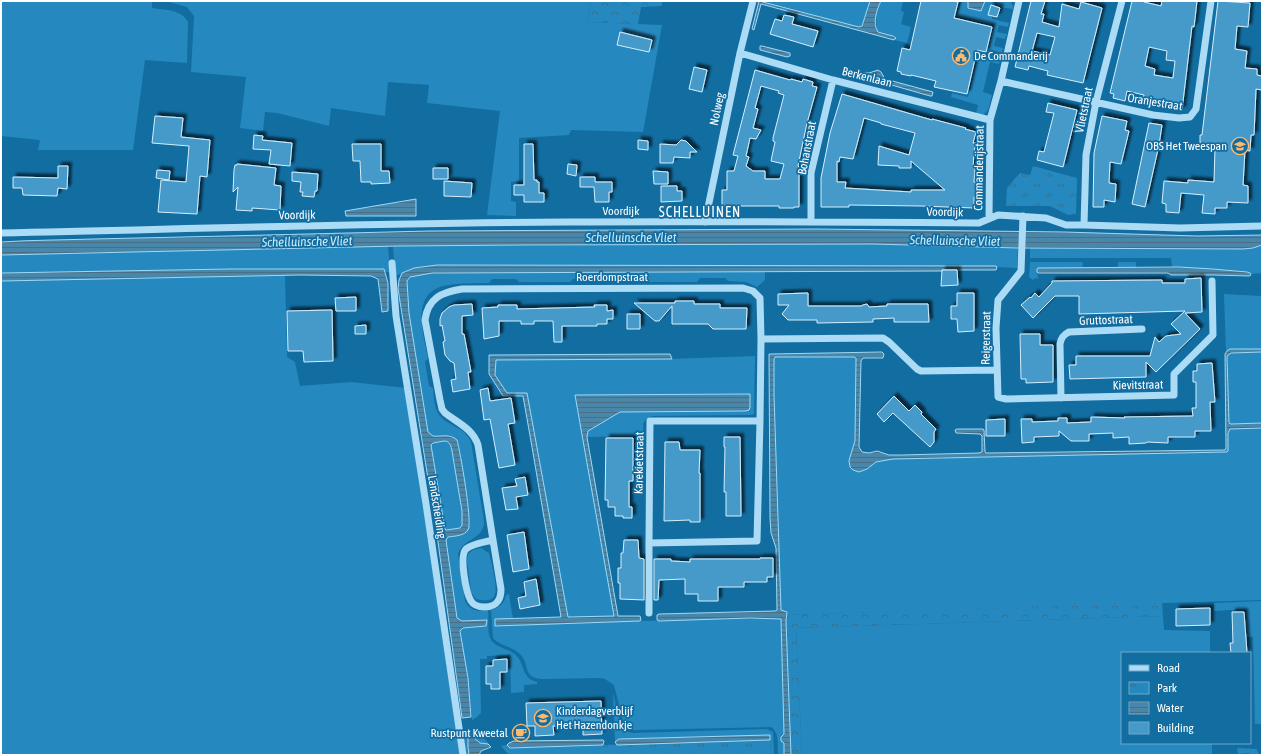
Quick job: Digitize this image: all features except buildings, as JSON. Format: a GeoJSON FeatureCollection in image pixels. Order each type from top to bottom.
{"type":"FeatureCollection","features":[{"type":"Feature","properties":{"kind":"street","name":"Nolweg"},"geometry":{"type":"LineString","coordinates":[[705,222],[740,53],[753,1]]}},
{"type":"Feature","properties":{"kind":"street","name":"Commanderijstraat"},"geometry":{"type":"LineString","coordinates":[[989,218],[990,120],[1001,81],[1019,1]]}},
{"type":"Feature","properties":{"kind":"street","name":"Vlietstraat"},"geometry":{"type":"LineString","coordinates":[[1084,226],[1086,155],[1096,102],[1122,1]]}},
{"type":"Feature","properties":{"kind":"street","name":"Oranjestraat"},"geometry":{"type":"LineString","coordinates":[[1001,81],[1153,115],[1179,118],[1190,117],[1196,109],[1211,1]]}},
{"type":"Feature","properties":{"kind":"street","name":"Berkenlaan"},"geometry":{"type":"LineString","coordinates":[[740,53],[833,80],[990,120]]}},
{"type":"Feature","properties":{"kind":"street","name":"Bohanstraat"},"geometry":{"type":"LineString","coordinates":[[811,221],[811,173],[833,80]]}},
{"type":"Feature","properties":{"kind":"street","name":"Voordijk"},"geometry":{"type":"LineString","coordinates":[[1,233],[392,224],[567,222],[811,221],[979,223],[998,215],[1046,218],[1066,224],[1084,226],[1180,228],[1262,226]]}},
{"type":"Feature","properties":{"kind":"street","name":"Reigerstraat"},"geometry":{"type":"LineString","coordinates":[[998,396],[996,328],[998,300],[1022,271],[1023,216]]}},
{"type":"Feature","properties":{"kind":"street","name":"Landscheiding"},"geometry":{"type":"LineString","coordinates":[[392,263],[396,316],[426,504],[463,755]]}},
{"type":"Feature","properties":{"kind":"street","name":"Kievitstraat"},"geometry":{"type":"LineString","coordinates":[[998,396],[1006,399],[1174,395],[1174,374],[1213,335],[1212,281]]}},
{"type":"Feature","properties":{"kind":"street","name":"Roerdompstraat"},"geometry":{"type":"LineString","coordinates":[[493,540],[466,549],[463,555],[463,566],[468,596],[471,602],[482,607],[493,605],[498,602],[501,596],[501,589],[478,445],[472,432],[445,413],[442,409],[440,400],[425,320],[426,312],[429,306],[440,295],[451,290],[462,289],[743,288],[753,290],[760,298],[761,339]]}},
{"type":"Feature","properties":{"kind":"street","name":"Gruttostraat"},"geometry":{"type":"LineString","coordinates":[[1061,398],[1060,344],[1061,339],[1065,334],[1069,332],[1142,330]]}},
{"type":"Feature","properties":{"kind":"street"},"geometry":{"type":"LineString","coordinates":[[649,543],[757,541],[761,339],[883,338],[921,371],[997,370]]}},
{"type":"Feature","properties":{"kind":"street","name":"Karekietstraat"},"geometry":{"type":"LineString","coordinates":[[648,613],[650,421],[760,421]]}},
{"type":"Feature","properties":{"kind":"green space"},"geometry":{"type":"Polygon","coordinates":[[[1,1],[152,1],[152,8],[177,12],[185,18],[188,22],[187,63],[145,60],[133,150],[38,150],[40,140],[1,136],[1,1]]]}},
{"type":"Feature","properties":{"kind":"green space"},"geometry":{"type":"Polygon","coordinates":[[[165,1],[591,1],[587,22],[662,25],[643,132],[571,130],[569,135],[519,138],[519,181],[511,182],[511,201],[516,202],[516,216],[487,215],[500,111],[427,103],[429,85],[388,82],[385,116],[331,108],[329,126],[277,113],[265,112],[263,131],[240,128],[246,77],[191,72],[194,16],[187,7],[165,1]]]}},
{"type":"Feature","properties":{"kind":"green space"},"geometry":{"type":"Polygon","coordinates":[[[591,1],[662,1],[662,6],[641,7],[638,24],[587,22],[591,1]]]}},
{"type":"Feature","properties":{"kind":"green space"},"geometry":{"type":"Polygon","coordinates":[[[762,1],[870,1],[862,26],[859,27],[762,1]]]}},
{"type":"Feature","properties":{"kind":"green space"},"geometry":{"type":"Polygon","coordinates":[[[881,1],[903,1],[901,11],[904,12],[901,24],[911,27],[907,43],[894,40],[895,36],[877,31],[876,14],[881,1]]]}},
{"type":"Feature","properties":{"kind":"green space"},"geometry":{"type":"Polygon","coordinates":[[[961,1],[968,1],[968,5],[985,1],[1010,1],[1013,9],[991,6],[988,15],[992,16],[992,19],[1009,23],[1008,27],[999,25],[997,32],[1007,34],[1005,39],[996,37],[994,46],[1003,48],[1002,53],[989,49],[994,25],[957,16],[961,1]]]}},
{"type":"Feature","properties":{"kind":"green space"},"geometry":{"type":"Polygon","coordinates":[[[989,57],[1000,60],[999,64],[990,62],[983,92],[992,95],[988,110],[983,115],[976,114],[978,105],[951,97],[952,93],[968,97],[978,58],[988,60],[989,57]]]}},
{"type":"Feature","properties":{"kind":"green space"},"geometry":{"type":"Polygon","coordinates":[[[1033,166],[1077,178],[1076,214],[1068,215],[1050,206],[1006,206],[1007,188],[1020,173],[1030,175],[1033,166]]]}},
{"type":"Feature","properties":{"kind":"green space"},"geometry":{"type":"Polygon","coordinates":[[[873,244],[1018,248],[1017,268],[996,266],[437,265],[414,268],[395,276],[393,246],[873,244]]]}},
{"type":"Feature","properties":{"kind":"green space"},"geometry":{"type":"Polygon","coordinates":[[[1262,245],[1262,273],[1251,274],[1247,272],[1219,269],[1172,268],[1171,258],[1030,258],[1030,248],[1243,249],[1262,245]]]}},
{"type":"Feature","properties":{"kind":"green space"},"geometry":{"type":"Polygon","coordinates":[[[388,246],[390,272],[385,272],[384,269],[230,269],[1,273],[1,255],[388,246]]]}},
{"type":"Feature","properties":{"kind":"green space"},"geometry":{"type":"Polygon","coordinates":[[[1030,262],[1083,262],[1082,268],[1038,268],[1038,279],[1035,278],[1033,280],[1029,277],[1030,262]]]}},
{"type":"Feature","properties":{"kind":"green space"},"geometry":{"type":"Polygon","coordinates":[[[1118,262],[1136,262],[1136,268],[1118,268],[1118,262]]]}},
{"type":"Feature","properties":{"kind":"green space"},"geometry":{"type":"Polygon","coordinates":[[[765,272],[765,280],[757,287],[746,282],[728,281],[725,278],[700,278],[697,282],[600,282],[597,278],[573,279],[570,282],[519,282],[516,279],[492,279],[489,283],[445,285],[431,292],[425,299],[422,308],[422,329],[428,358],[425,362],[429,386],[433,388],[435,404],[441,418],[464,432],[471,442],[484,521],[481,532],[464,545],[458,554],[465,601],[472,609],[481,611],[488,610],[489,632],[492,641],[517,656],[528,677],[537,682],[537,684],[524,685],[524,692],[511,693],[510,655],[487,656],[487,659],[480,659],[481,713],[472,720],[460,633],[463,628],[486,626],[462,621],[457,618],[446,540],[448,537],[460,535],[470,525],[468,503],[458,442],[452,436],[437,436],[428,432],[409,313],[407,281],[415,275],[432,273],[765,272]]]}},
{"type":"Feature","properties":{"kind":"green space"},"geometry":{"type":"Polygon","coordinates":[[[285,275],[287,357],[295,362],[300,386],[351,382],[406,388],[447,671],[461,755],[1,755],[1,281],[285,275]]]}},
{"type":"Feature","properties":{"kind":"green space"},"geometry":{"type":"Polygon","coordinates":[[[1224,294],[1262,296],[1262,349],[1230,349],[1226,353],[1224,294]]]}},
{"type":"Feature","properties":{"kind":"green space"},"geometry":{"type":"Polygon","coordinates":[[[1262,352],[1262,423],[1231,424],[1228,421],[1227,355],[1231,353],[1262,352]]]}},
{"type":"Feature","properties":{"kind":"green space"},"geometry":{"type":"Polygon","coordinates":[[[755,356],[754,414],[751,415],[652,416],[644,422],[644,436],[587,437],[588,431],[619,412],[746,411],[750,394],[576,395],[614,616],[568,617],[527,393],[507,393],[495,375],[496,360],[669,359],[755,356]]]}},
{"type":"Feature","properties":{"kind":"green space"},"geometry":{"type":"Polygon","coordinates":[[[775,357],[856,358],[855,441],[850,457],[850,467],[855,471],[867,469],[876,462],[893,459],[1227,452],[1228,433],[1230,429],[1262,428],[1262,600],[787,615],[787,612],[781,610],[774,395],[775,357]]]}},
{"type":"Feature","properties":{"kind":"green space"},"geometry":{"type":"Polygon","coordinates":[[[445,441],[450,443],[452,451],[462,511],[462,525],[460,528],[446,530],[431,445],[433,443],[445,441]]]}},
{"type":"Feature","properties":{"kind":"green space"},"geometry":{"type":"Polygon","coordinates":[[[481,548],[489,553],[493,568],[496,591],[494,597],[490,600],[476,599],[471,592],[467,560],[468,554],[473,550],[481,548]]]}},
{"type":"Feature","properties":{"kind":"green space"},"geometry":{"type":"Polygon","coordinates":[[[509,594],[513,619],[495,619],[495,626],[780,618],[784,734],[781,741],[784,743],[784,755],[778,755],[778,740],[776,732],[771,727],[633,730],[624,725],[614,685],[605,679],[543,679],[532,676],[527,670],[523,658],[517,651],[499,643],[493,638],[491,610],[501,605],[506,595],[509,594]]]}},
{"type":"Feature","properties":{"kind":"green space"},"geometry":{"type":"Polygon","coordinates":[[[1262,601],[1262,724],[1255,724],[1253,637],[1247,637],[1246,609],[1214,611],[1214,603],[1262,601]]]}},
{"type":"Feature","properties":{"kind":"green space"},"geometry":{"type":"Polygon","coordinates":[[[1162,602],[1163,616],[796,628],[802,755],[791,755],[787,615],[1162,602]]]}},
{"type":"Feature","properties":{"kind":"green space"},"geometry":{"type":"Polygon","coordinates":[[[1163,616],[1164,630],[1210,631],[1210,652],[1121,652],[1121,744],[1212,744],[1212,755],[802,755],[796,628],[1163,616]]]}},
{"type":"Feature","properties":{"kind":"green space"},"geometry":{"type":"Polygon","coordinates":[[[613,693],[621,726],[628,732],[767,729],[773,732],[774,755],[771,755],[769,735],[619,739],[615,742],[613,693]]]}},
{"type":"Feature","properties":{"kind":"green space"},"geometry":{"type":"Polygon","coordinates":[[[473,733],[483,737],[490,745],[480,743],[474,738],[468,738],[469,755],[465,755],[464,739],[467,735],[473,733]]]}},
{"type":"Feature","properties":{"kind":"green space"},"geometry":{"type":"Polygon","coordinates":[[[770,740],[771,755],[591,755],[591,746],[770,740]]]}},
{"type":"Feature","properties":{"kind":"green space"},"geometry":{"type":"Polygon","coordinates":[[[507,745],[510,748],[591,746],[591,755],[509,755],[501,746],[507,745]]]}},
{"type":"Feature","properties":{"kind":"green space"},"geometry":{"type":"Polygon","coordinates":[[[1237,748],[1257,749],[1259,755],[1249,755],[1249,753],[1238,754],[1237,748]]]}},
{"type":"Feature","properties":{"kind":"water"},"geometry":{"type":"Polygon","coordinates":[[[759,1],[859,27],[862,26],[870,1],[881,1],[875,20],[876,28],[878,32],[896,38],[894,40],[761,4],[754,30],[752,29],[759,1]]]}},
{"type":"Feature","properties":{"kind":"water"},"geometry":{"type":"Polygon","coordinates":[[[968,1],[985,1],[981,11],[968,8],[968,1]]]}},
{"type":"Feature","properties":{"kind":"water"},"geometry":{"type":"Polygon","coordinates":[[[760,46],[790,53],[790,56],[787,57],[760,50],[760,46]]]}},
{"type":"Feature","properties":{"kind":"water"},"geometry":{"type":"Polygon","coordinates":[[[878,70],[885,79],[933,92],[932,96],[860,76],[862,73],[869,73],[878,70]]]}},
{"type":"Feature","properties":{"kind":"water"},"geometry":{"type":"Polygon","coordinates":[[[416,199],[416,216],[346,216],[345,211],[416,199]]]}},
{"type":"Feature","properties":{"kind":"water","name":"Schelluinsche Vliet"},"geometry":{"type":"Polygon","coordinates":[[[816,229],[1064,232],[1197,236],[1262,235],[1262,245],[1243,249],[1018,248],[873,244],[525,245],[399,246],[1,255],[1,242],[36,240],[429,231],[816,229]]]}},
{"type":"Feature","properties":{"kind":"water"},"geometry":{"type":"Polygon","coordinates":[[[437,265],[997,267],[996,270],[942,271],[432,273],[410,277],[407,281],[409,313],[428,432],[433,436],[448,436],[457,440],[466,486],[469,515],[468,530],[462,535],[448,537],[446,540],[457,618],[462,621],[487,620],[486,626],[463,628],[460,631],[468,678],[471,717],[462,718],[438,542],[398,289],[399,280],[402,273],[414,268],[437,265]],[[444,441],[433,443],[431,445],[446,530],[460,528],[462,525],[462,511],[452,451],[450,444],[444,441]]]}},
{"type":"Feature","properties":{"kind":"water"},"geometry":{"type":"Polygon","coordinates":[[[1179,267],[1247,272],[1251,275],[1037,272],[1038,268],[1179,267]]]}},
{"type":"Feature","properties":{"kind":"water"},"geometry":{"type":"Polygon","coordinates":[[[230,269],[384,269],[388,283],[388,311],[382,312],[378,279],[371,276],[301,275],[1,281],[1,273],[230,269]]]}},
{"type":"Feature","properties":{"kind":"water"},"geometry":{"type":"Polygon","coordinates":[[[1230,349],[1262,349],[1262,352],[1231,353],[1227,357],[1229,423],[1262,423],[1262,428],[1230,429],[1228,433],[1227,452],[893,459],[876,462],[867,469],[859,472],[850,467],[849,461],[855,441],[856,358],[775,357],[774,395],[781,610],[787,612],[786,621],[791,755],[784,755],[784,743],[781,741],[781,737],[784,734],[781,619],[750,618],[657,620],[657,615],[659,614],[777,610],[776,548],[771,533],[770,518],[769,354],[882,352],[884,354],[883,358],[863,358],[861,361],[859,447],[862,452],[869,453],[877,451],[889,455],[901,455],[982,452],[982,436],[980,434],[956,433],[955,430],[957,429],[983,429],[986,453],[1225,450],[1225,354],[1230,349]]]}},
{"type":"Feature","properties":{"kind":"water"},"geometry":{"type":"Polygon","coordinates":[[[670,354],[672,359],[496,360],[495,375],[507,393],[527,393],[568,617],[614,616],[575,395],[750,394],[750,407],[749,410],[746,411],[620,412],[588,431],[587,437],[618,616],[640,616],[640,621],[495,626],[495,619],[561,617],[523,396],[503,396],[489,374],[489,355],[670,354]]]}},
{"type":"Feature","properties":{"kind":"water"},"geometry":{"type":"Polygon","coordinates":[[[770,735],[770,740],[617,745],[615,742],[619,739],[770,735]]]}},
{"type":"Feature","properties":{"kind":"water"},"geometry":{"type":"Polygon","coordinates":[[[473,737],[480,743],[488,744],[491,747],[481,751],[479,755],[469,755],[468,738],[473,737]]]}},
{"type":"Feature","properties":{"kind":"water"},"geometry":{"type":"Polygon","coordinates":[[[603,740],[603,745],[510,748],[507,745],[514,741],[603,740]]]}},
{"type":"Feature","properties":{"kind":"place","name":"De Commanderij"},"geometry":{"type":"Point","coordinates":[961,56]}},
{"type":"Feature","properties":{"kind":"place","name":"OBS Het Tweespan"},"geometry":{"type":"Point","coordinates":[1240,146]}},
{"type":"Feature","properties":{"kind":"place","name":"Kinderdagverblijf Het Hazendonkje"},"geometry":{"type":"Point","coordinates":[543,718]}},
{"type":"Feature","properties":{"kind":"place","name":"Rustpunt Kweetal"},"geometry":{"type":"Point","coordinates":[521,733]}},
{"type":"Feature","properties":{"kind":"district","name":"SCHELLUINEN"},"geometry":{"type":"Point","coordinates":[700,212]}}]}
